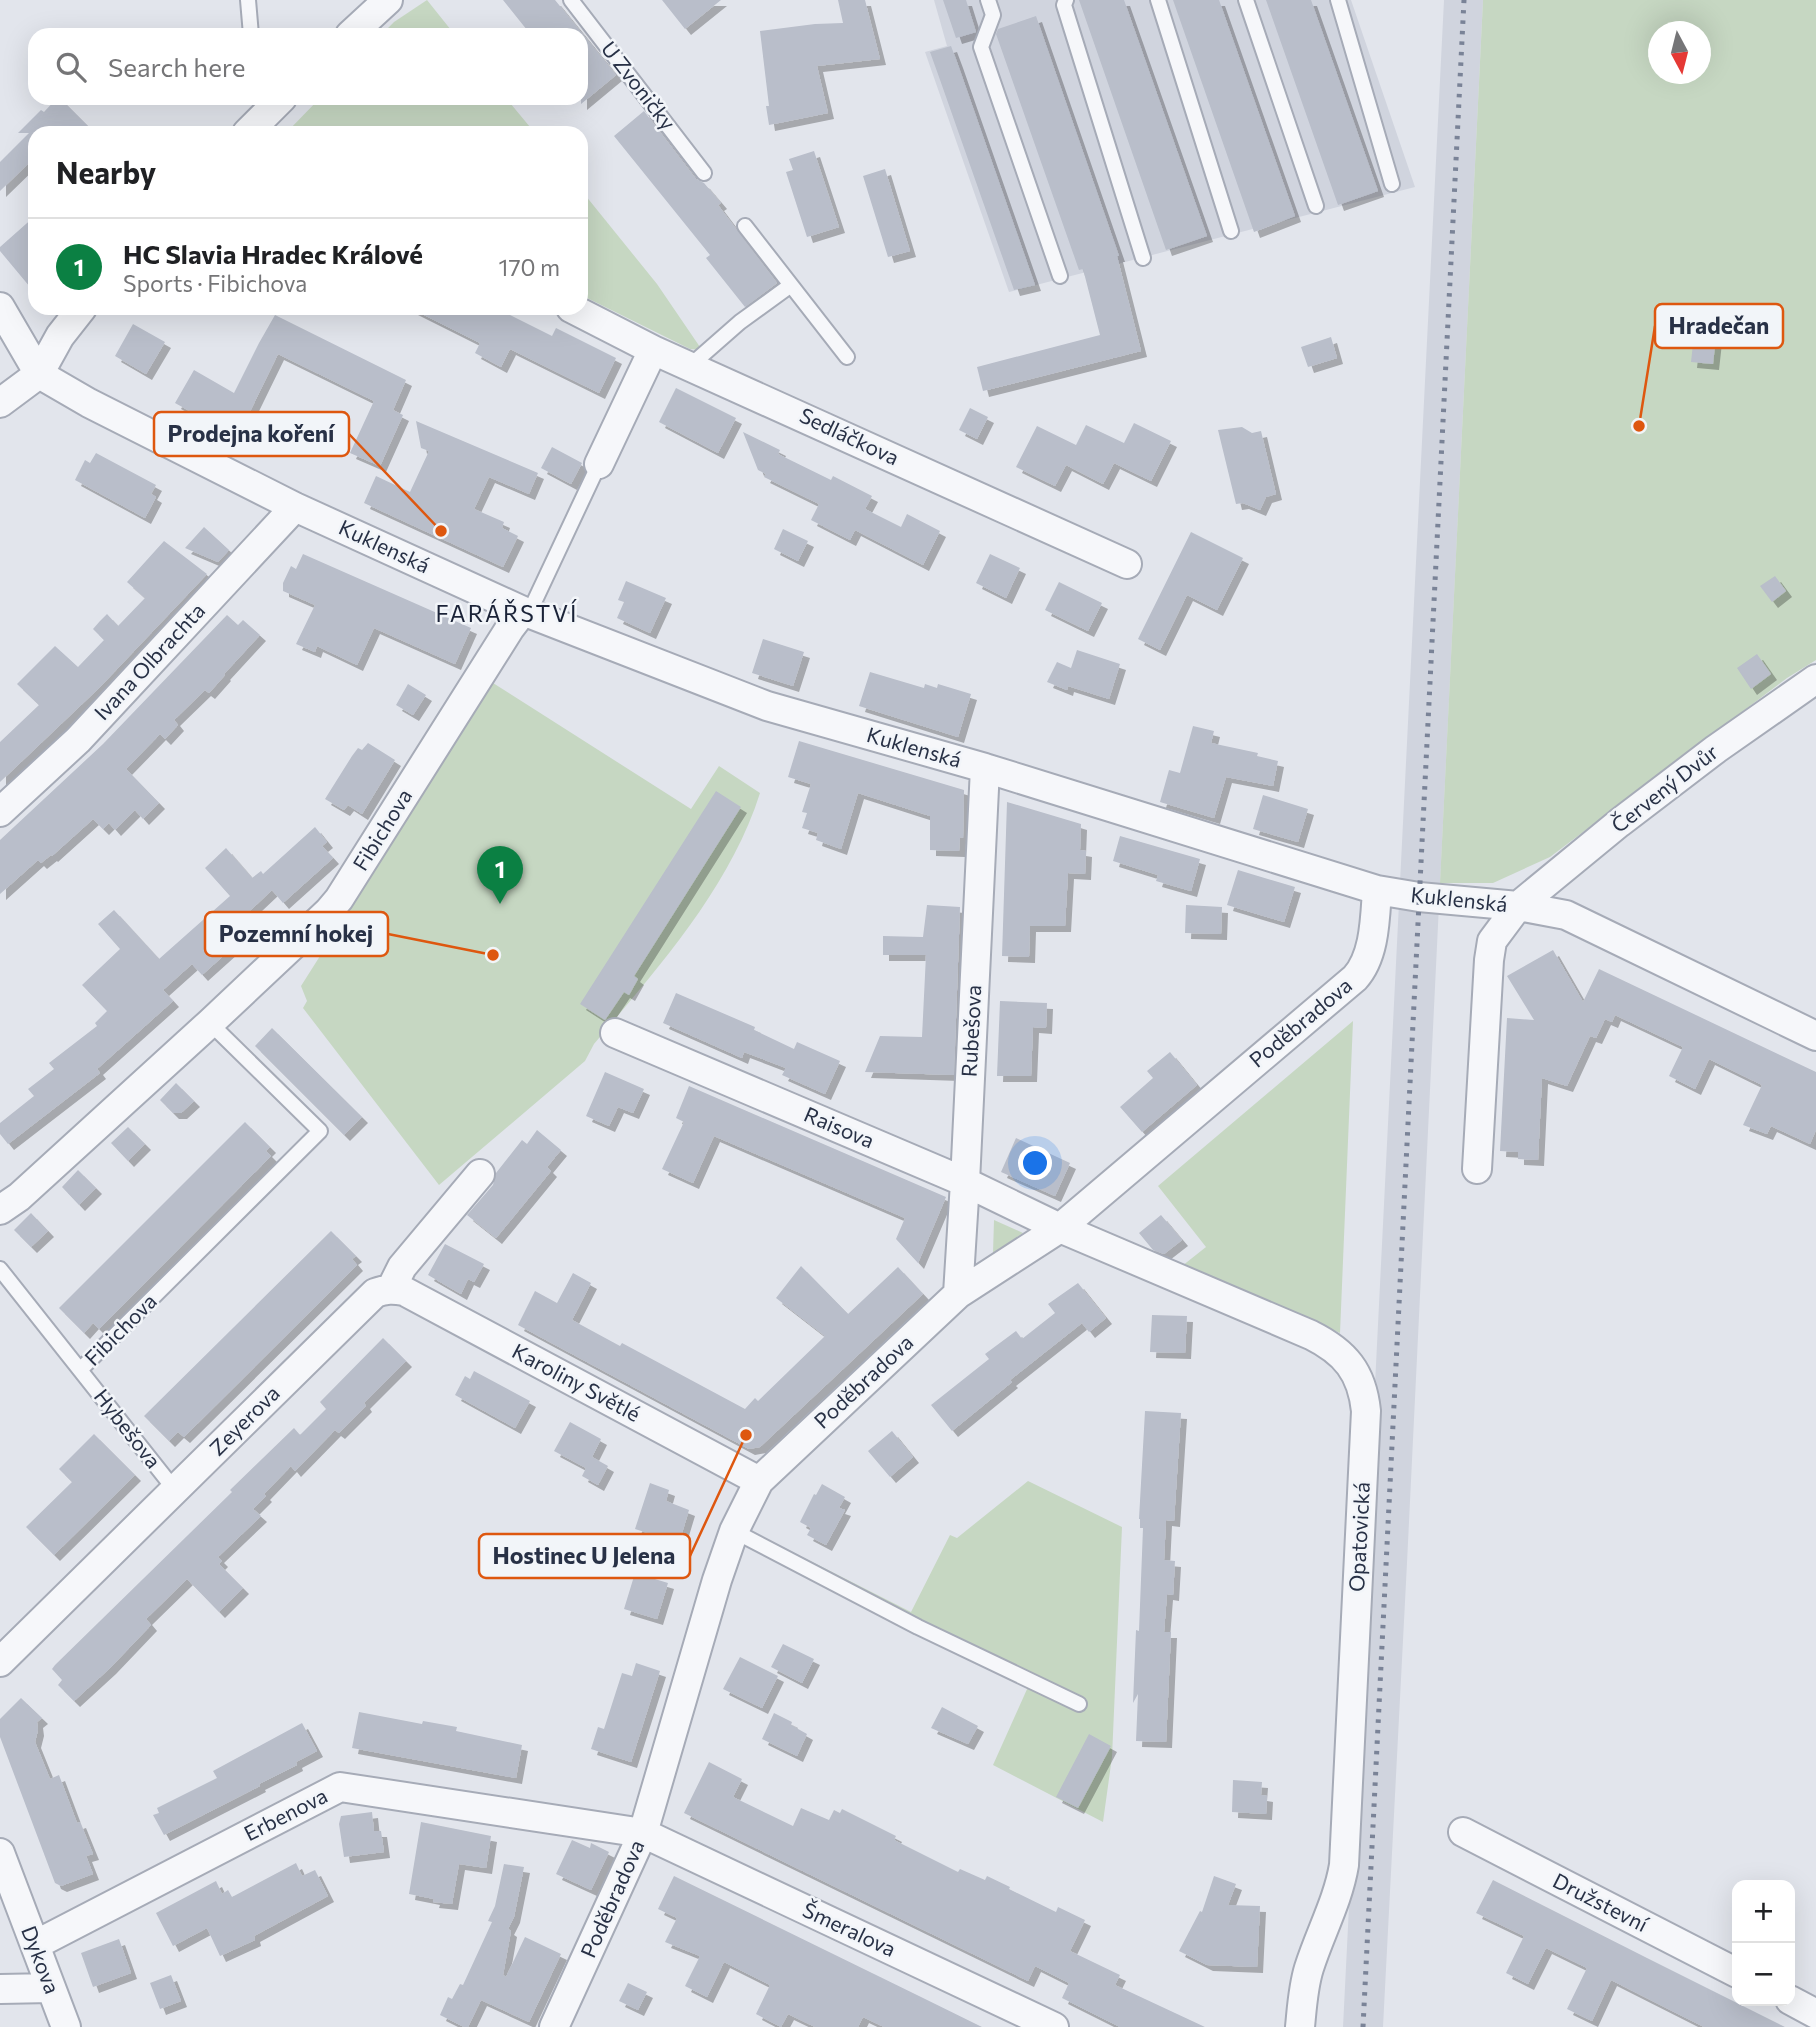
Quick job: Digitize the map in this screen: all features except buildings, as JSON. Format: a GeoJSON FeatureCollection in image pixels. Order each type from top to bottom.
{"type":"FeatureCollection","features":[{"type":"Feature","properties":{"kind":"street"},"geometry":{"type":"LineString","coordinates":[[357,28],[387,0]]}},
{"type":"Feature","properties":{"kind":"street"},"geometry":{"type":"LineString","coordinates":[[254,126],[275,105]]}},
{"type":"Feature","properties":{"kind":"street"},"geometry":{"type":"LineString","coordinates":[[0,307],[39,374]]}},
{"type":"Feature","properties":{"kind":"street"},"geometry":{"type":"LineString","coordinates":[[0,403],[39,374],[60,336],[76,315]]}},
{"type":"Feature","properties":{"kind":"street","name":"Sedláčkova"},"geometry":{"type":"LineString","coordinates":[[585,315],[653,349],[1127,564]]}},
{"type":"Feature","properties":{"kind":"street","name":"Fibichova"},"geometry":{"type":"LineString","coordinates":[[599,464],[653,349]]}},
{"type":"Feature","properties":{"kind":"street","name":"Kuklenská"},"geometry":{"type":"LineString","coordinates":[[39,374],[89,403],[295,507],[526,612],[767,706],[985,768],[1377,890],[1419,897],[1518,906],[1566,915],[1816,1036]]}},
{"type":"Feature","properties":{"kind":"street","name":"Ivana Olbrachta"},"geometry":{"type":"LineString","coordinates":[[0,812],[78,740],[295,507]]}},
{"type":"Feature","properties":{"kind":"street","name":"Fibichova"},"geometry":{"type":"LineString","coordinates":[[0,1210],[19,1197],[210,1023],[339,900],[510,628],[526,612]]}},
{"type":"Feature","properties":{"kind":"street","name":"Červený Dvůr"},"geometry":{"type":"LineString","coordinates":[[1518,906],[1619,823],[1716,749],[1816,679]]}},
{"type":"Feature","properties":{"kind":"street","name":"Rubešova"},"geometry":{"type":"LineString","coordinates":[[958,1294],[985,768]]}},
{"type":"Feature","properties":{"kind":"street","name":"Poděbradova"},"geometry":{"type":"LineString","coordinates":[[554,2027],[643,1833],[717,1580],[734,1531],[759,1481],[958,1294],[1060,1228],[1362,970],[1370,950],[1377,890]]}},
{"type":"Feature","properties":{"kind":"street"},"geometry":{"type":"LineString","coordinates":[[1476,1169],[1492,941],[1518,906]]}},
{"type":"Feature","properties":{"kind":"street","name":"Raisova"},"geometry":{"type":"LineString","coordinates":[[615,1033],[965,1182],[1060,1228]]}},
{"type":"Feature","properties":{"kind":"street","name":"Zeyerova"},"geometry":{"type":"LineString","coordinates":[[0,1662],[375,1293],[391,1289],[402,1267],[480,1174]]}},
{"type":"Feature","properties":{"kind":"street","name":"Opatovická"},"geometry":{"type":"LineString","coordinates":[[1060,1228],[1327,1343],[1347,1360],[1361,1387],[1366,1411],[1344,1865],[1338,1893],[1309,1967],[1303,1992],[1300,2027]]}},
{"type":"Feature","properties":{"kind":"street","name":"Karoliny Světlé"},"geometry":{"type":"LineString","coordinates":[[391,1289],[404,1291],[759,1481]]}},
{"type":"Feature","properties":{"kind":"street","name":"Erbenova"},"geometry":{"type":"LineString","coordinates":[[35,1945],[340,1787],[643,1833]]}},
{"type":"Feature","properties":{"kind":"street","name":"Družstevní"},"geometry":{"type":"LineString","coordinates":[[1463,1832],[1732,1970]]}},
{"type":"Feature","properties":{"kind":"street","name":"Šmeralova"},"geometry":{"type":"LineString","coordinates":[[643,1833],[1054,2027]]}},
{"type":"Feature","properties":{"kind":"street","name":"Dykova"},"geometry":{"type":"LineString","coordinates":[[0,1853],[66,2027]]}},
{"type":"Feature","properties":{"kind":"street"},"geometry":{"type":"LineString","coordinates":[[0,1989],[51,1989]]}},
{"type":"Feature","properties":{"kind":"street"},"geometry":{"type":"LineString","coordinates":[[1795,2003],[1816,2014]]}},
{"type":"Feature","properties":{"kind":"lane"},"geometry":{"type":"LineString","coordinates":[[248,0],[250,28]]}},
{"type":"Feature","properties":{"kind":"lane","name":"U Zvoničky"},"geometry":{"type":"LineString","coordinates":[[571,0],[704,173]]}},
{"type":"Feature","properties":{"kind":"lane"},"geometry":{"type":"LineString","coordinates":[[988,0],[993,15],[981,47],[1060,276]]}},
{"type":"Feature","properties":{"kind":"lane"},"geometry":{"type":"LineString","coordinates":[[1066,0],[1064,5],[1143,258]]}},
{"type":"Feature","properties":{"kind":"lane"},"geometry":{"type":"LineString","coordinates":[[1158,0],[1231,231]]}},
{"type":"Feature","properties":{"kind":"lane"},"geometry":{"type":"LineString","coordinates":[[1246,0],[1316,206]]}},
{"type":"Feature","properties":{"kind":"lane"},"geometry":{"type":"LineString","coordinates":[[1338,0],[1392,184]]}},
{"type":"Feature","properties":{"kind":"lane"},"geometry":{"type":"LineString","coordinates":[[745,226],[847,357]]}},
{"type":"Feature","properties":{"kind":"lane"},"geometry":{"type":"LineString","coordinates":[[691,365],[740,322],[790,285]]}},
{"type":"Feature","properties":{"kind":"lane","name":"Fibichova"},"geometry":{"type":"LineString","coordinates":[[526,612],[599,464]]}},
{"type":"Feature","properties":{"kind":"lane","name":"Fibichova"},"geometry":{"type":"LineString","coordinates":[[80,1370],[320,1131],[210,1023]]}},
{"type":"Feature","properties":{"kind":"lane","name":"Hybešova"},"geometry":{"type":"LineString","coordinates":[[0,1269],[175,1490]]}},
{"type":"Feature","properties":{"kind":"lane"},"geometry":{"type":"LineString","coordinates":[[734,1531],[918,1627],[1079,1704]]}},
{"type":"Feature","properties":{"kind":"shaded area"},"geometry":{"type":"Polygon","coordinates":[[[934,0],[1351,0],[1415,187],[1009,292],[925,52],[947,46],[934,0]]]}},
{"type":"Feature","properties":{"kind":"shaded area"},"geometry":{"type":"Polygon","coordinates":[[[1444,0],[1483,0],[1407,1563],[1383,2027],[1343,2027],[1444,0]]]}},
{"type":"Feature","properties":{"kind":"green space"},"geometry":{"type":"Polygon","coordinates":[[[427,0],[449,28],[388,28],[427,0]]]}},
{"type":"Feature","properties":{"kind":"green space"},"geometry":{"type":"Polygon","coordinates":[[[1483,0],[1816,0],[1816,660],[1787,678],[1550,857],[1493,883],[1440,883],[1483,0]]]}},
{"type":"Feature","properties":{"kind":"green space"},"geometry":{"type":"Polygon","coordinates":[[[313,105],[512,105],[529,126],[293,126],[313,105]]]}},
{"type":"Feature","properties":{"kind":"green space"},"geometry":{"type":"Polygon","coordinates":[[[588,199],[657,284],[702,350],[690,349],[588,298],[588,199]]]}},
{"type":"Feature","properties":{"kind":"green space"},"geometry":{"type":"Polygon","coordinates":[[[493,683],[691,809],[719,766],[760,793],[747,828],[711,894],[666,957],[594,1044],[585,1061],[439,1185],[303,1008],[307,1001],[301,986],[493,683]]]}},
{"type":"Feature","properties":{"kind":"green space"},"geometry":{"type":"Polygon","coordinates":[[[1353,1021],[1340,1333],[1182,1266],[1206,1247],[1158,1186],[1353,1021]]]}},
{"type":"Feature","properties":{"kind":"green space"},"geometry":{"type":"Polygon","coordinates":[[[994,1220],[1023,1233],[993,1253],[994,1220]]]}},
{"type":"Feature","properties":{"kind":"green space"},"geometry":{"type":"Polygon","coordinates":[[[1028,1481],[1122,1527],[1112,1757],[1103,1822],[993,1765],[1028,1687],[757,1552],[765,1538],[911,1612],[950,1535],[957,1538],[1028,1481]]]}},
{"type":"Feature","properties":{"kind":"railway"},"geometry":{"type":"LineString","coordinates":[[1363,2027],[1464,0]]}},
{"type":"Feature","properties":{"kind":"place","name":"Hradečan"},"geometry":{"type":"Point","coordinates":[1639,426]}},
{"type":"Feature","properties":{"kind":"place","name":"Prodejna koření"},"geometry":{"type":"Point","coordinates":[441,531]}},
{"type":"Feature","properties":{"kind":"place","name":"HC Slavia Hradec Králové"},"geometry":{"type":"Point","coordinates":[500,904]}},
{"type":"Feature","properties":{"kind":"place","name":"Pozemní hokej"},"geometry":{"type":"Point","coordinates":[493,955]}},
{"type":"Feature","properties":{"kind":"place","name":"Hostinec U Jelena"},"geometry":{"type":"Point","coordinates":[746,1435]}},
{"type":"Feature","properties":{"kind":"district","name":"FARÁŘSTVÍ"},"geometry":{"type":"Point","coordinates":[507,614]}}]}
